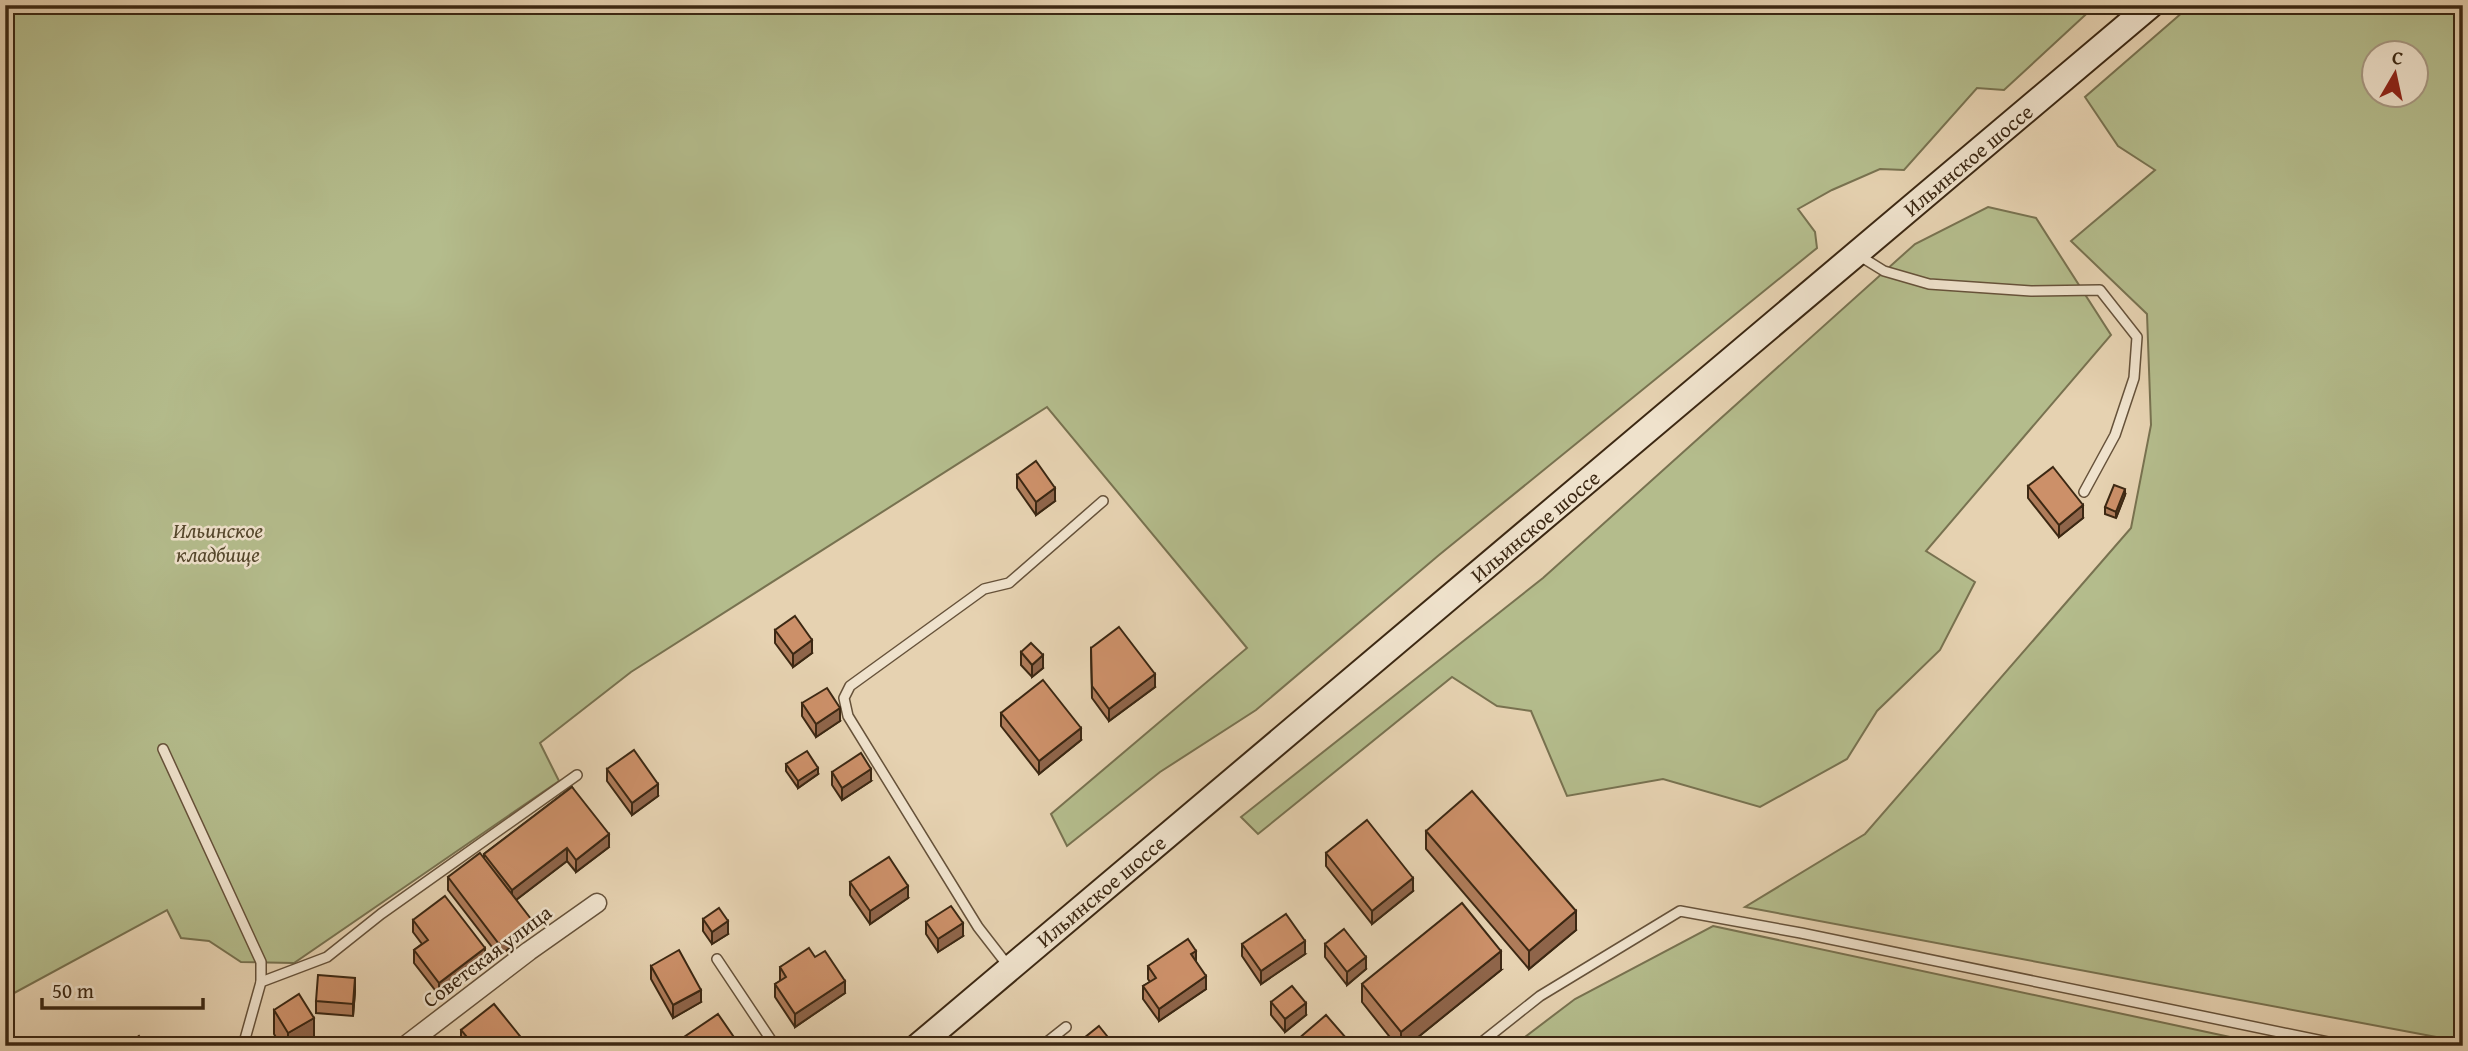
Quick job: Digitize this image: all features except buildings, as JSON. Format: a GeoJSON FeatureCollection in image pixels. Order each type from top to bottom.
{"type":"FeatureCollection","features":[{"type":"Feature","properties":{"kind":"main road","name":"Ильинское шоссе"},"geometry":{"type":"LineString","coordinates":[[918,1046],[2151,5]]}},
{"type":"Feature","properties":{"kind":"street","name":"Советская улица"},"geometry":{"type":"LineString","coordinates":[[405,1046],[529,951],[597,903]]}},
{"type":"Feature","properties":{"kind":"lane"},"geometry":{"type":"LineString","coordinates":[[1857,254],[1884,271],[1929,284],[2031,291],[2100,290],[2137,337],[2134,378],[2115,435],[2084,492]]}},
{"type":"Feature","properties":{"kind":"lane"},"geometry":{"type":"LineString","coordinates":[[1010,968],[985,937],[848,716],[844,698],[850,686],[984,589],[1009,583],[1104,501]]}},
{"type":"Feature","properties":{"kind":"lane"},"geometry":{"type":"LineString","coordinates":[[163,749],[261,962],[261,982],[243,1046]]}},
{"type":"Feature","properties":{"kind":"lane"},"geometry":{"type":"LineString","coordinates":[[261,982],[327,957],[381,914],[578,775]]}},
{"type":"Feature","properties":{"kind":"lane"},"geometry":{"type":"LineString","coordinates":[[1477,1046],[1540,996],[1680,911],[1801,933],[2347,1046]]}},
{"type":"Feature","properties":{"kind":"lane"},"geometry":{"type":"LineString","coordinates":[[717,959],[775,1046]]}},
{"type":"Feature","properties":{"kind":"lane"},"geometry":{"type":"LineString","coordinates":[[1042,1046],[1066,1027]]}},
{"type":"Feature","properties":{"kind":"green space","name":"Ильинское кладбище"},"geometry":{"type":"Polygon","coordinates":[[[5,5],[2096,5],[2004,90],[1977,88],[1904,170],[1880,169],[1832,190],[1798,209],[1815,232],[1817,248],[1439,555],[1256,710],[1160,772],[1067,846],[1051,814],[1247,648],[1047,407],[631,672],[540,743],[559,781],[294,963],[241,962],[209,941],[181,938],[167,910],[5,998],[5,5]]]}},
{"type":"Feature","properties":{"kind":"green space"},"geometry":{"type":"Polygon","coordinates":[[[2191,5],[2463,5],[2463,1042],[1745,907],[1865,834],[2131,528],[2151,425],[2147,314],[2071,241],[2155,170],[2118,146],[2085,97],[2191,5]]]}},
{"type":"Feature","properties":{"kind":"green space"},"geometry":{"type":"Polygon","coordinates":[[[1988,207],[2036,218],[2111,335],[1926,551],[1975,582],[1940,650],[1877,711],[1847,759],[1760,807],[1663,779],[1567,796],[1531,711],[1497,706],[1452,677],[1258,834],[1241,817],[1543,578],[1915,244],[1988,207]]]}},
{"type":"Feature","properties":{"kind":"green space"},"geometry":{"type":"Polygon","coordinates":[[[1713,926],[2272,1046],[1513,1046],[1575,999],[1713,926]]]}}]}
